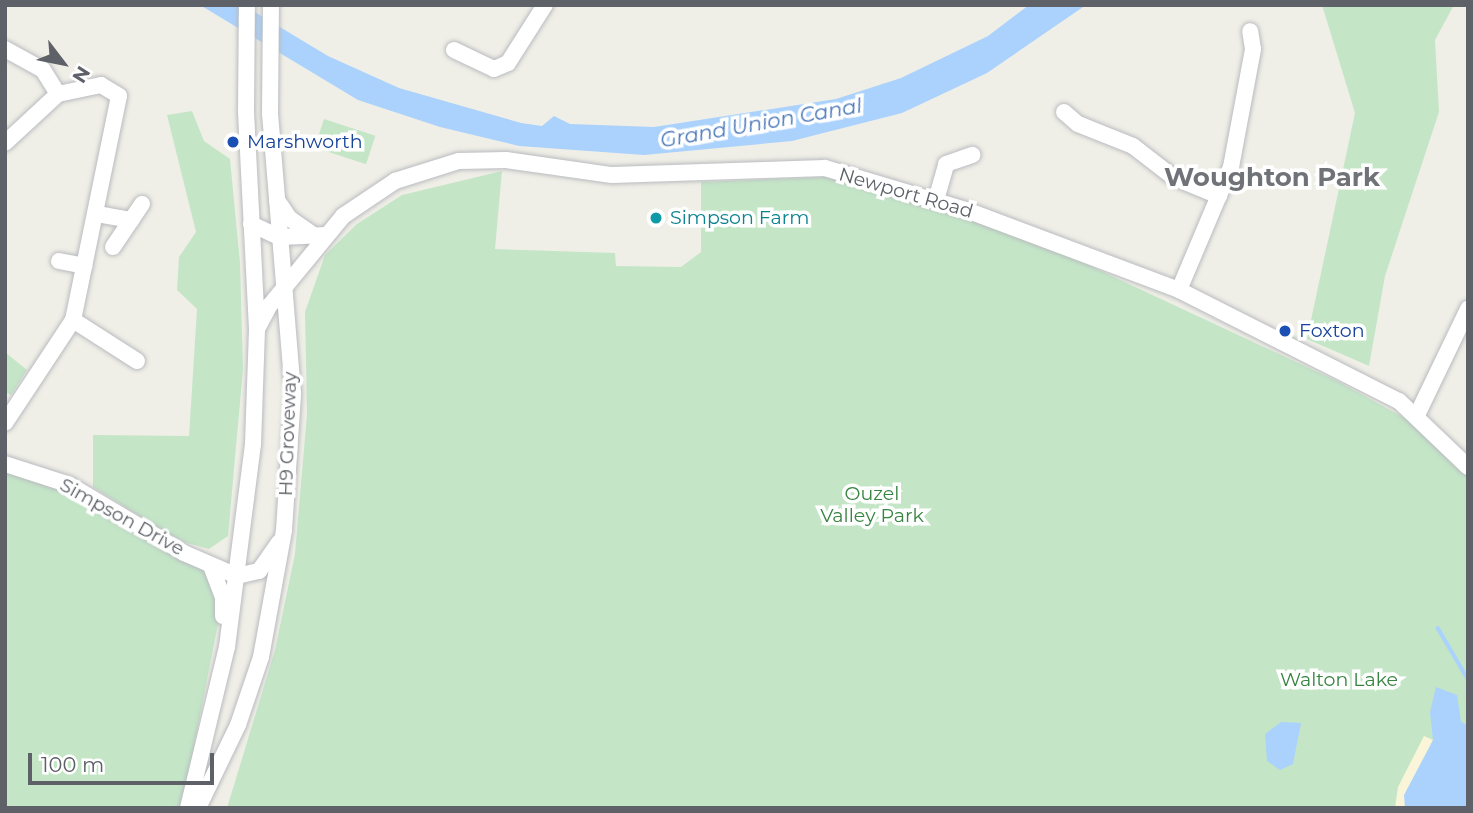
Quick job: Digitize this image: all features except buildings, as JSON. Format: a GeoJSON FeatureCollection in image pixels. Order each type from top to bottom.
{"type":"FeatureCollection","features":[{"type":"Feature","properties":{"kind":"street","name":"H9 Groveway"},"geometry":{"type":"LineString","coordinates":[[188,808],[212,716],[237,576],[253,444],[257,329],[246,110],[247,5]]}},
{"type":"Feature","properties":{"kind":"street","name":"H9 Groveway"},"geometry":{"type":"LineString","coordinates":[[198,808],[238,725],[261,657],[284,530],[293,393],[270,115],[271,5]]}},
{"type":"Feature","properties":{"kind":"street"},"geometry":{"type":"LineString","coordinates":[[454,50],[494,69],[508,63],[514,45],[545,5]]}},
{"type":"Feature","properties":{"kind":"street"},"geometry":{"type":"LineString","coordinates":[[1179,290],[1237,146],[1253,49],[1250,31]]}},
{"type":"Feature","properties":{"kind":"street"},"geometry":{"type":"LineString","coordinates":[[5,48],[43,70],[58,94]]}},
{"type":"Feature","properties":{"kind":"street"},"geometry":{"type":"LineString","coordinates":[[5,143],[58,94],[101,85],[119,96],[97,214],[73,320],[10,402],[5,422]]}},
{"type":"Feature","properties":{"kind":"street"},"geometry":{"type":"LineString","coordinates":[[1064,112],[1078,124],[1133,146],[1174,177],[1219,196]]}},
{"type":"Feature","properties":{"kind":"street"},"geometry":{"type":"LineString","coordinates":[[936,200],[946,164],[972,155]]}},
{"type":"Feature","properties":{"kind":"street","name":"Newport Road"},"geometry":{"type":"LineString","coordinates":[[257,329],[319,234],[363,200],[395,181],[459,161],[506,160],[612,175],[825,168],[936,200],[1065,243],[1179,290],[1388,395],[1416,415],[1468,467]]}},
{"type":"Feature","properties":{"kind":"street"},"geometry":{"type":"LineString","coordinates":[[277,200],[289,218],[319,234]]}},
{"type":"Feature","properties":{"kind":"street"},"geometry":{"type":"LineString","coordinates":[[113,247],[142,204]]}},
{"type":"Feature","properties":{"kind":"street"},"geometry":{"type":"LineString","coordinates":[[97,214],[131,220]]}},
{"type":"Feature","properties":{"kind":"street"},"geometry":{"type":"LineString","coordinates":[[251,224],[279,237],[319,234]]}},
{"type":"Feature","properties":{"kind":"street"},"geometry":{"type":"LineString","coordinates":[[59,261],[85,266]]}},
{"type":"Feature","properties":{"kind":"street"},"geometry":{"type":"LineString","coordinates":[[1416,415],[1460,345],[1468,309]]}},
{"type":"Feature","properties":{"kind":"street"},"geometry":{"type":"LineString","coordinates":[[73,320],[137,361]]}},
{"type":"Feature","properties":{"kind":"street","name":"Simpson Drive"},"geometry":{"type":"LineString","coordinates":[[5,464],[70,485],[205,562],[237,576]]}},
{"type":"Feature","properties":{"kind":"street"},"geometry":{"type":"LineString","coordinates":[[237,576],[254,574],[271,556],[284,530]]}},
{"type":"Feature","properties":{"kind":"street"},"geometry":{"type":"LineString","coordinates":[[239,558],[254,574],[272,602]]}},
{"type":"Feature","properties":{"kind":"street","name":"Simpson Drive"},"geometry":{"type":"LineString","coordinates":[[205,562],[239,558]]}},
{"type":"Feature","properties":{"kind":"street"},"geometry":{"type":"LineString","coordinates":[[205,562],[224,611],[211,682],[212,716]]}},
{"type":"Feature","properties":{"kind":"green space"},"geometry":{"type":"Polygon","coordinates":[[[1322,5],[1454,5],[1435,40],[1439,112],[1385,276],[1369,366],[1307,339],[1355,113],[1322,5]]]}},
{"type":"Feature","properties":{"kind":"green space"},"geometry":{"type":"Polygon","coordinates":[[[192,111],[204,141],[230,159],[240,263],[243,369],[228,536],[209,549],[180,541],[93,487],[93,435],[189,436],[197,309],[177,290],[179,257],[196,232],[167,115],[192,111]]]}},
{"type":"Feature","properties":{"kind":"green space"},"geometry":{"type":"Polygon","coordinates":[[[324,119],[375,136],[366,164],[315,148],[324,119]]]}},
{"type":"Feature","properties":{"kind":"green space","name":"Ouzel Valley Park"},"geometry":{"type":"Polygon","coordinates":[[[502,171],[495,249],[615,253],[616,266],[681,267],[701,252],[701,182],[826,177],[920,202],[1041,243],[1339,382],[1410,421],[1468,477],[1468,808],[227,808],[275,650],[295,554],[307,414],[305,312],[325,255],[357,224],[402,195],[502,171]]]}},
{"type":"Feature","properties":{"kind":"green space"},"geometry":{"type":"Polygon","coordinates":[[[5,352],[27,370],[11,395],[5,392],[5,352]]]}},
{"type":"Feature","properties":{"kind":"green space"},"geometry":{"type":"Polygon","coordinates":[[[5,464],[31,470],[199,558],[216,595],[219,619],[182,808],[5,808],[5,464]]]}},
{"type":"Feature","properties":{"kind":"sand"},"geometry":{"type":"Polygon","coordinates":[[[1424,736],[1433,740],[1408,808],[1395,808],[1398,787],[1424,736]]]}},
{"type":"Feature","properties":{"kind":"water","name":"Grand Union Canal"},"geometry":{"type":"Polygon","coordinates":[[[200,5],[243,5],[328,56],[399,88],[521,123],[542,126],[554,116],[570,124],[654,127],[836,99],[901,78],[988,36],[1029,5],[1086,5],[987,73],[902,113],[792,141],[644,155],[519,146],[440,127],[358,100],[200,5]]]}},
{"type":"Feature","properties":{"kind":"water","name":"Walton Lake"},"geometry":{"type":"Polygon","coordinates":[[[1436,687],[1457,695],[1461,722],[1468,726],[1468,808],[1405,808],[1404,795],[1433,740],[1430,712],[1436,687]]]}},
{"type":"Feature","properties":{"kind":"water"},"geometry":{"type":"Polygon","coordinates":[[[1281,722],[1301,723],[1293,764],[1280,770],[1267,761],[1265,734],[1281,722]]]}},
{"type":"Feature","properties":{"kind":"waterway"},"geometry":{"type":"LineString","coordinates":[[1438,628],[1468,679]]}},
{"type":"Feature","properties":{"kind":"place","name":"Marshworth"},"geometry":{"type":"Point","coordinates":[233,142]}},
{"type":"Feature","properties":{"kind":"place","name":"Simpson Farm"},"geometry":{"type":"Point","coordinates":[656,218]}},
{"type":"Feature","properties":{"kind":"place","name":"Foxton"},"geometry":{"type":"Point","coordinates":[1285,331]}},
{"type":"Feature","properties":{"kind":"district","name":"Woughton Park"},"geometry":{"type":"Point","coordinates":[1272,178]}}]}
